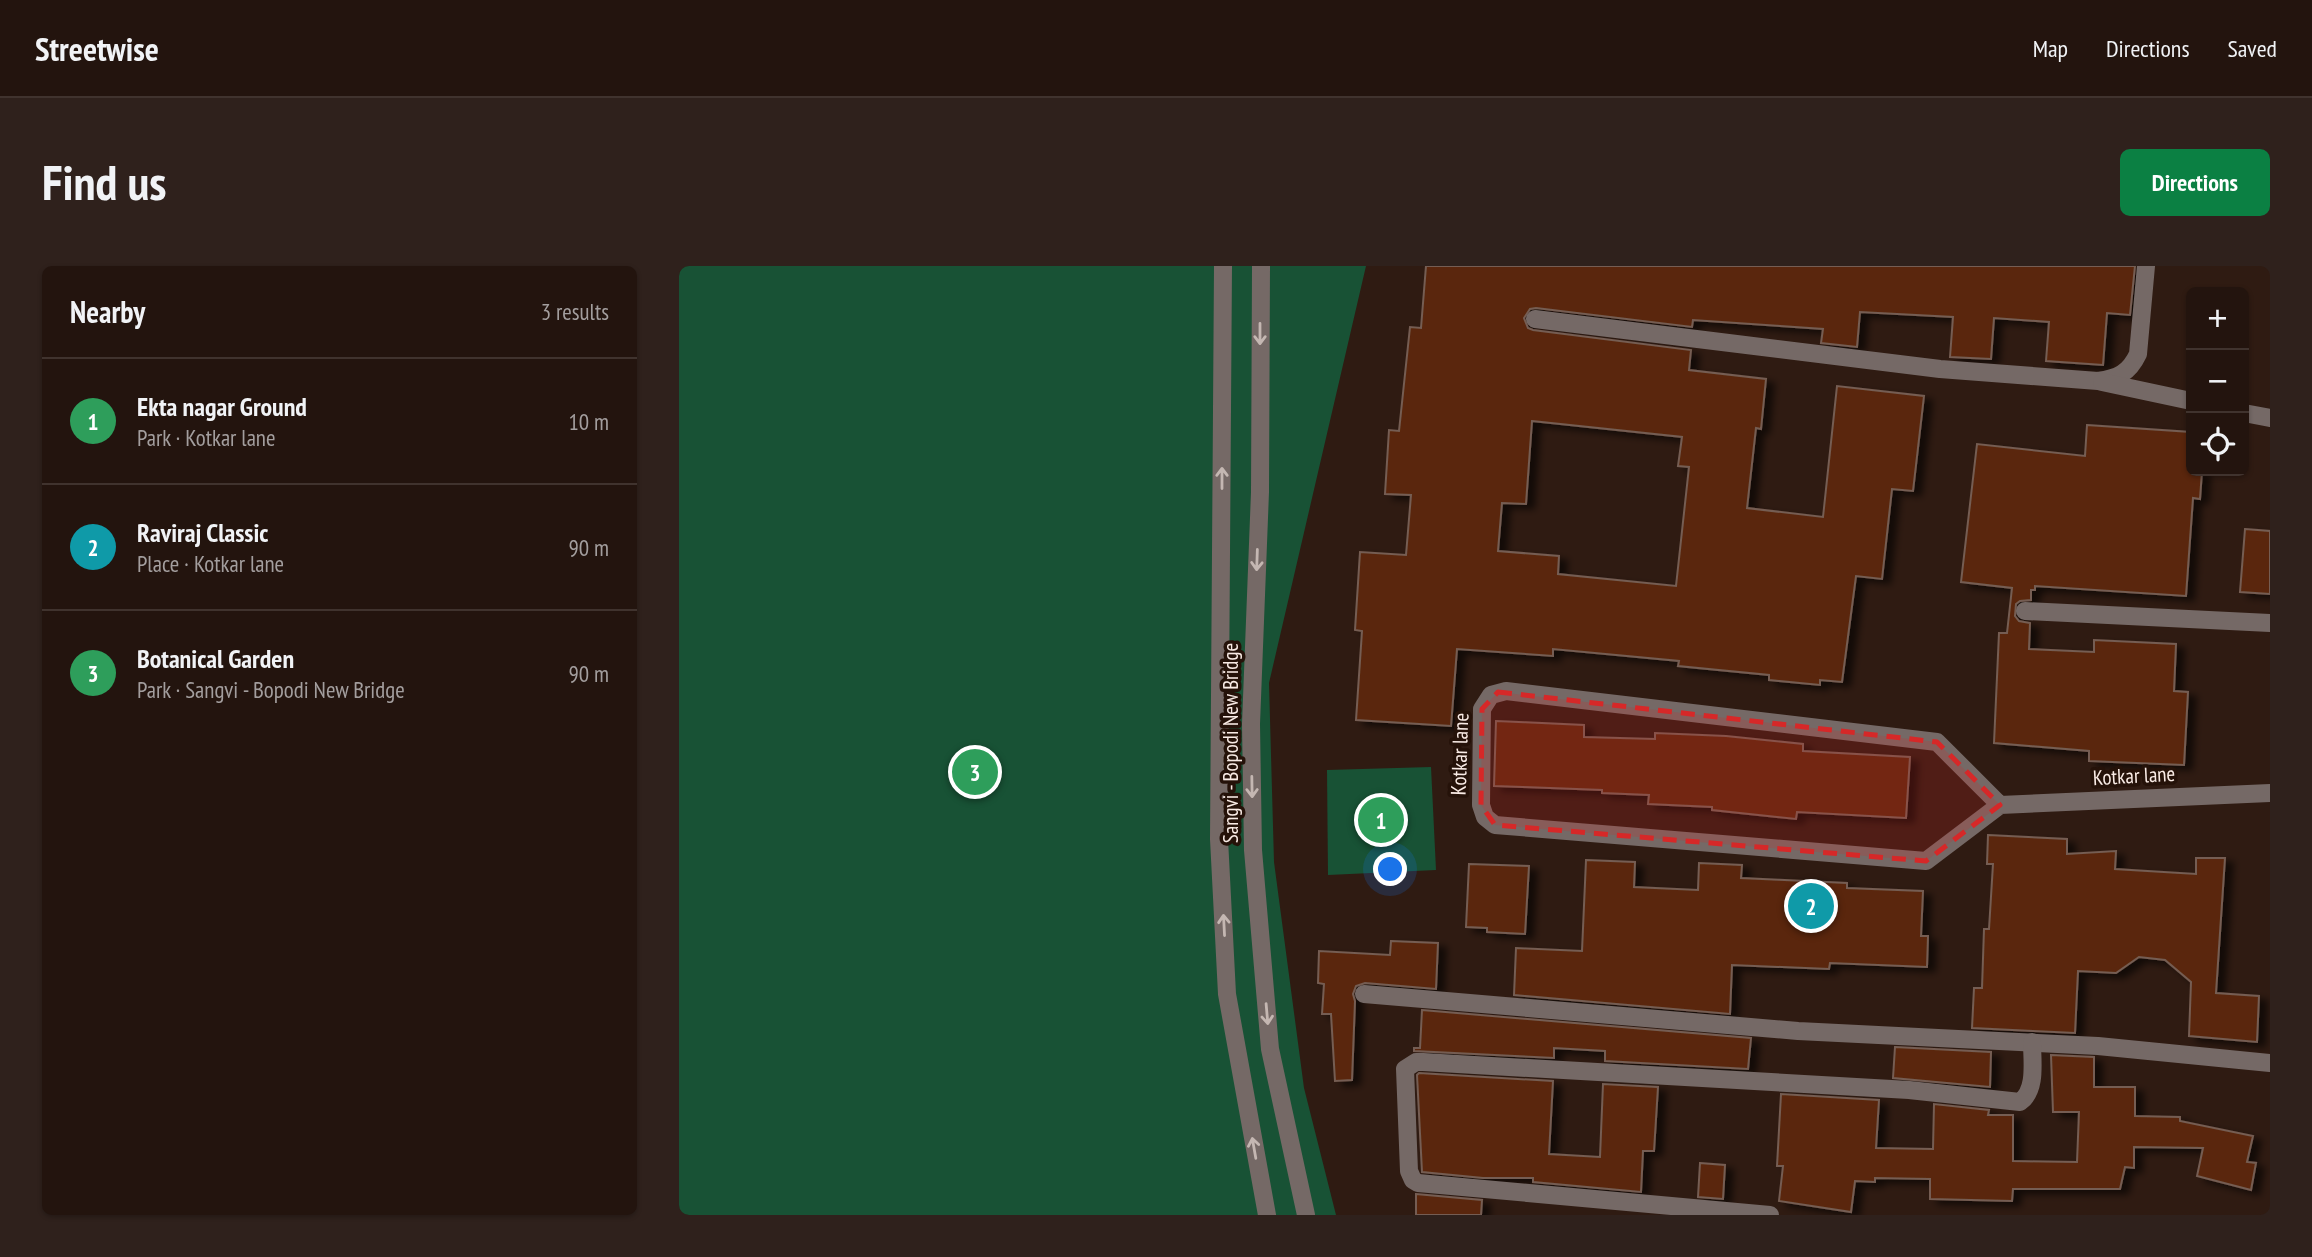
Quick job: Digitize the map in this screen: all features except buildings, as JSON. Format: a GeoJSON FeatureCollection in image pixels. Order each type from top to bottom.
{"type":"FeatureCollection","features":[{"type":"Feature","properties":{"kind":"street","name":"Sangvi - Bopodi New Bridge"},"geometry":{"type":"LineString","coordinates":[[1223,266],[1220,852],[1227,994],[1267,1215]]}},
{"type":"Feature","properties":{"kind":"street","name":"Sangvi - Bopodi New Bridge"},"geometry":{"type":"LineString","coordinates":[[1261,266],[1260,492],[1251,724],[1253,849],[1270,1049],[1306,1215]]}},
{"type":"Feature","properties":{"kind":"street"},"geometry":{"type":"LineString","coordinates":[[2098,381],[2113,379],[2125,373],[2138,354],[2146,266]]}},
{"type":"Feature","properties":{"kind":"street"},"geometry":{"type":"LineString","coordinates":[[1535,319],[1940,369],[2098,381],[2186,400]]}},
{"type":"Feature","properties":{"kind":"street"},"geometry":{"type":"LineString","coordinates":[[2248,413],[2270,418]]}},
{"type":"Feature","properties":{"kind":"street"},"geometry":{"type":"LineString","coordinates":[[2025,611],[2270,622]]}},
{"type":"Feature","properties":{"kind":"street","name":"Kotkar lane"},"geometry":{"type":"LineString","coordinates":[[2000,805],[1937,743],[1506,691],[1491,695],[1482,709],[1481,805],[1485,817],[1495,825],[1926,861],[2000,805],[2270,793]]}},
{"type":"Feature","properties":{"kind":"street"},"geometry":{"type":"LineString","coordinates":[[1364,994],[1798,1031],[2098,1046],[2270,1063]]}},
{"type":"Feature","properties":{"kind":"street"},"geometry":{"type":"LineString","coordinates":[[1770,1215],[1418,1184],[1409,1171],[1405,1069],[1416,1062],[1423,1062],[1909,1090],[2020,1102],[2031,1087],[2032,1042]]}},
{"type":"Feature","properties":{"kind":"highlighted area"},"geometry":{"type":"Polygon","coordinates":[[[1498,692],[1937,742],[2000,805],[1926,861],[1495,825],[1481,805],[1482,709],[1498,692]]]}},
{"type":"Feature","properties":{"kind":"green space"},"geometry":{"type":"Polygon","coordinates":[[[679,266],[1366,266],[1269,683],[1274,862],[1304,1088],[1336,1215],[679,1215],[679,266]]]}},
{"type":"Feature","properties":{"kind":"green space"},"geometry":{"type":"Polygon","coordinates":[[[1431,767],[1436,870],[1328,875],[1327,770],[1431,767]]]}},
{"type":"Feature","properties":{"kind":"place","name":"Botanical Garden"},"geometry":{"type":"Point","coordinates":[975,772]}},
{"type":"Feature","properties":{"kind":"place","name":"Ekta nagar Ground"},"geometry":{"type":"Point","coordinates":[1381,820]}},
{"type":"Feature","properties":{"kind":"place","name":"Raviraj Classic"},"geometry":{"type":"Point","coordinates":[1811,906]}}]}
